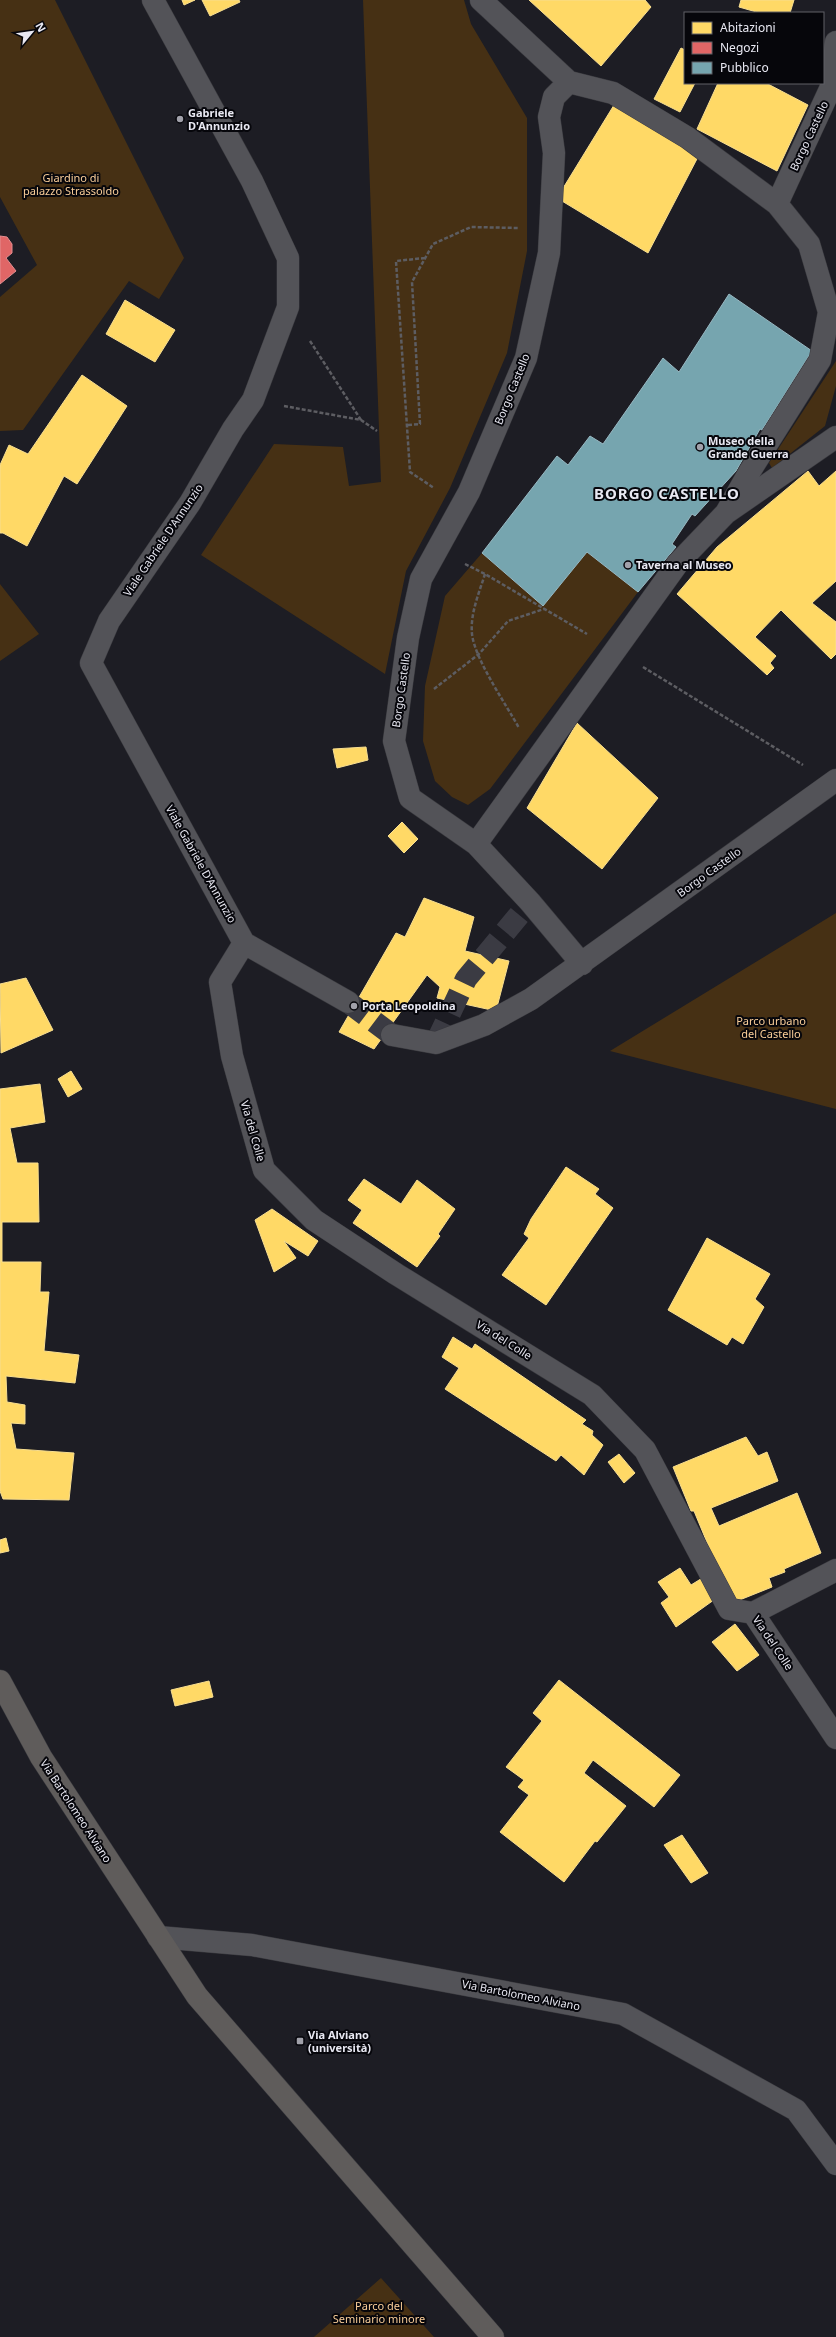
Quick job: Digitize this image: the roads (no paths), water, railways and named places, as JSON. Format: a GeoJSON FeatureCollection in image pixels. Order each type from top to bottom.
{"type":"FeatureCollection","features":[{"type":"Feature","properties":{"kind":"main road","name":"Via Bartolomeo Alviano"},"geometry":{"type":"LineString","coordinates":[[0,1681],[41,1757],[197,1996],[493,2337]]}},
{"type":"Feature","properties":{"kind":"street","name":"Viale Gabriele D'Annunzio"},"geometry":{"type":"LineString","coordinates":[[153,0],[252,181],[288,258],[288,307],[253,400],[233,429],[190,503],[109,621],[91,663],[244,943]]}},
{"type":"Feature","properties":{"kind":"street"},"geometry":{"type":"LineString","coordinates":[[482,0],[569,82],[613,93],[688,138],[777,204],[809,244],[829,312],[820,360],[750,471],[726,514]]}},
{"type":"Feature","properties":{"kind":"street","name":"Borgo Castello"},"geometry":{"type":"LineString","coordinates":[[777,204],[831,87],[836,42]]}},
{"type":"Feature","properties":{"kind":"street","name":"Borgo Castello"},"geometry":{"type":"LineString","coordinates":[[569,82],[554,97],[549,117],[554,153],[549,253],[526,358],[469,492],[421,579],[408,638],[394,741],[410,798],[476,844],[530,902],[582,964]]}},
{"type":"Feature","properties":{"kind":"street"},"geometry":{"type":"LineString","coordinates":[[476,844],[678,563],[726,514],[836,437]]}},
{"type":"Feature","properties":{"kind":"street","name":"Borgo Castello"},"geometry":{"type":"LineString","coordinates":[[392,1035],[436,1043],[484,1025],[531,999],[582,964],[834,782]]}},
{"type":"Feature","properties":{"kind":"street"},"geometry":{"type":"LineString","coordinates":[[244,943],[348,1002]]}},
{"type":"Feature","properties":{"kind":"street","name":"Via del Colle"},"geometry":{"type":"LineString","coordinates":[[244,943],[220,982],[232,1056],[264,1170],[314,1220],[396,1274],[592,1395],[645,1450],[729,1609],[753,1613],[836,1738]]}},
{"type":"Feature","properties":{"kind":"street"},"geometry":{"type":"LineString","coordinates":[[753,1613],[836,1570]]}},
{"type":"Feature","properties":{"kind":"street","name":"Via Bartolomeo Alviano"},"geometry":{"type":"LineString","coordinates":[[158,1937],[252,1945],[623,2014],[796,2110],[836,2164]]}},
{"type":"Feature","properties":{"kind":"tunnel"},"geometry":{"type":"LineString","coordinates":[[436,1043],[466,979],[530,902]]}},
{"type":"Feature","properties":{"kind":"tunnel"},"geometry":{"type":"LineString","coordinates":[[348,1002],[392,1035]]}},
{"type":"Feature","properties":{"kind":"place","name":"Gabriele D'Annunzio"},"geometry":{"type":"Point","coordinates":[180,119]}},
{"type":"Feature","properties":{"kind":"place","name":"Museo della Grande Guerra"},"geometry":{"type":"Point","coordinates":[700,447]}},
{"type":"Feature","properties":{"kind":"place","name":"Taverna al Museo"},"geometry":{"type":"Point","coordinates":[628,565]}},
{"type":"Feature","properties":{"kind":"place","name":"Porta Leopoldina"},"geometry":{"type":"Point","coordinates":[354,1006]}},
{"type":"Feature","properties":{"kind":"place","name":"Via Alviano (università)"},"geometry":{"type":"Point","coordinates":[300,2041]}},
{"type":"Feature","properties":{"kind":"district","name":"BORGO CASTELLO"},"geometry":{"type":"Point","coordinates":[667,494]}},
{"type":"Feature","properties":{"kind":"park label","name":"Giardino di palazzo Strassoldo"},"geometry":{"type":"Point","coordinates":[71,184]}},
{"type":"Feature","properties":{"kind":"park label","name":"Parco urbano del Castello"},"geometry":{"type":"Point","coordinates":[771,1027]}},
{"type":"Feature","properties":{"kind":"park label","name":"Parco del Seminario minore"},"geometry":{"type":"Point","coordinates":[379,2312]}}]}
